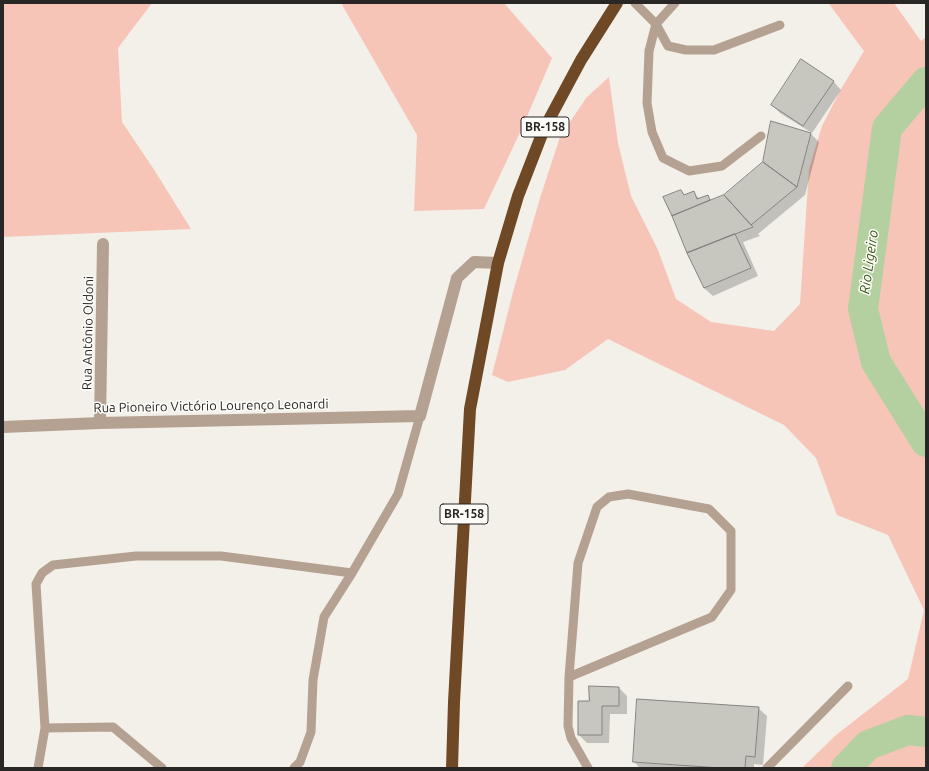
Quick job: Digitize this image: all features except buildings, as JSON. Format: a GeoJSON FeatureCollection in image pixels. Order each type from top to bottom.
{"type":"FeatureCollection","features":[{"type":"Feature","properties":{"kind":"highway","name":"BR-158"},"geometry":{"type":"LineString","coordinates":[[452,768],[454,702],[470,409],[498,263],[518,196],[544,129],[581,60],[617,3]]}},
{"type":"Feature","properties":{"kind":"street","name":"Rua Antônio Oldoni"},"geometry":{"type":"LineString","coordinates":[[100,423],[103,244]]}},
{"type":"Feature","properties":{"kind":"street"},"geometry":{"type":"LineString","coordinates":[[420,416],[457,278],[474,262],[498,263]]}},
{"type":"Feature","properties":{"kind":"street","name":"Rua Pioneiro Victório Lourenço Leonardi"},"geometry":{"type":"LineString","coordinates":[[3,427],[100,423],[420,416]]}},
{"type":"Feature","properties":{"kind":"lane"},"geometry":{"type":"LineString","coordinates":[[635,3],[656,24],[668,46],[686,50],[714,50],[780,26]]}},
{"type":"Feature","properties":{"kind":"lane"},"geometry":{"type":"LineString","coordinates":[[675,3],[656,24],[649,51],[647,103],[652,132],[663,158],[689,171],[722,166],[761,136]]}},
{"type":"Feature","properties":{"kind":"lane"},"geometry":{"type":"LineString","coordinates":[[294,768],[300,762],[311,732],[313,680],[324,617],[352,573],[398,494],[420,416]]}},
{"type":"Feature","properties":{"kind":"lane"},"geometry":{"type":"LineString","coordinates":[[569,677],[712,617],[731,590],[731,531],[709,509],[628,494],[609,497],[597,507],[578,564],[569,677],[568,726],[570,738],[588,768]]}},
{"type":"Feature","properties":{"kind":"lane"},"geometry":{"type":"LineString","coordinates":[[38,768],[44,728],[36,584],[42,573],[53,565],[136,556],[221,556],[352,573]]}},
{"type":"Feature","properties":{"kind":"lane"},"geometry":{"type":"LineString","coordinates":[[767,768],[848,686]]}},
{"type":"Feature","properties":{"kind":"lane"},"geometry":{"type":"LineString","coordinates":[[44,728],[113,727],[162,768]]}},
{"type":"Feature","properties":{"kind":"shaded area"},"geometry":{"type":"Polygon","coordinates":[[[3,3],[152,3],[118,48],[122,122],[191,229],[3,237],[3,3]]]}},
{"type":"Feature","properties":{"kind":"shaded area"},"geometry":{"type":"Polygon","coordinates":[[[341,3],[504,3],[552,58],[523,126],[484,209],[414,211],[417,135],[341,3]]]}},
{"type":"Feature","properties":{"kind":"shaded area"},"geometry":{"type":"Polygon","coordinates":[[[894,3],[921,41],[926,37],[926,768],[802,768],[836,735],[908,679],[924,610],[888,535],[837,515],[816,458],[784,425],[608,339],[565,370],[508,382],[492,375],[513,292],[540,198],[560,137],[586,98],[609,77],[618,143],[631,196],[658,250],[676,299],[711,322],[774,331],[800,304],[809,169],[822,126],[841,89],[864,51],[829,4],[894,3]]]}},
{"type":"Feature","properties":{"kind":"waterway","name":"Rio Ligeiro"},"geometry":{"type":"LineString","coordinates":[[926,82],[887,128],[863,309],[876,362],[926,442]]}},
{"type":"Feature","properties":{"kind":"waterway","name":"Rio Ligeiro"},"geometry":{"type":"LineString","coordinates":[[846,768],[868,745],[908,730],[926,732]]}}]}
